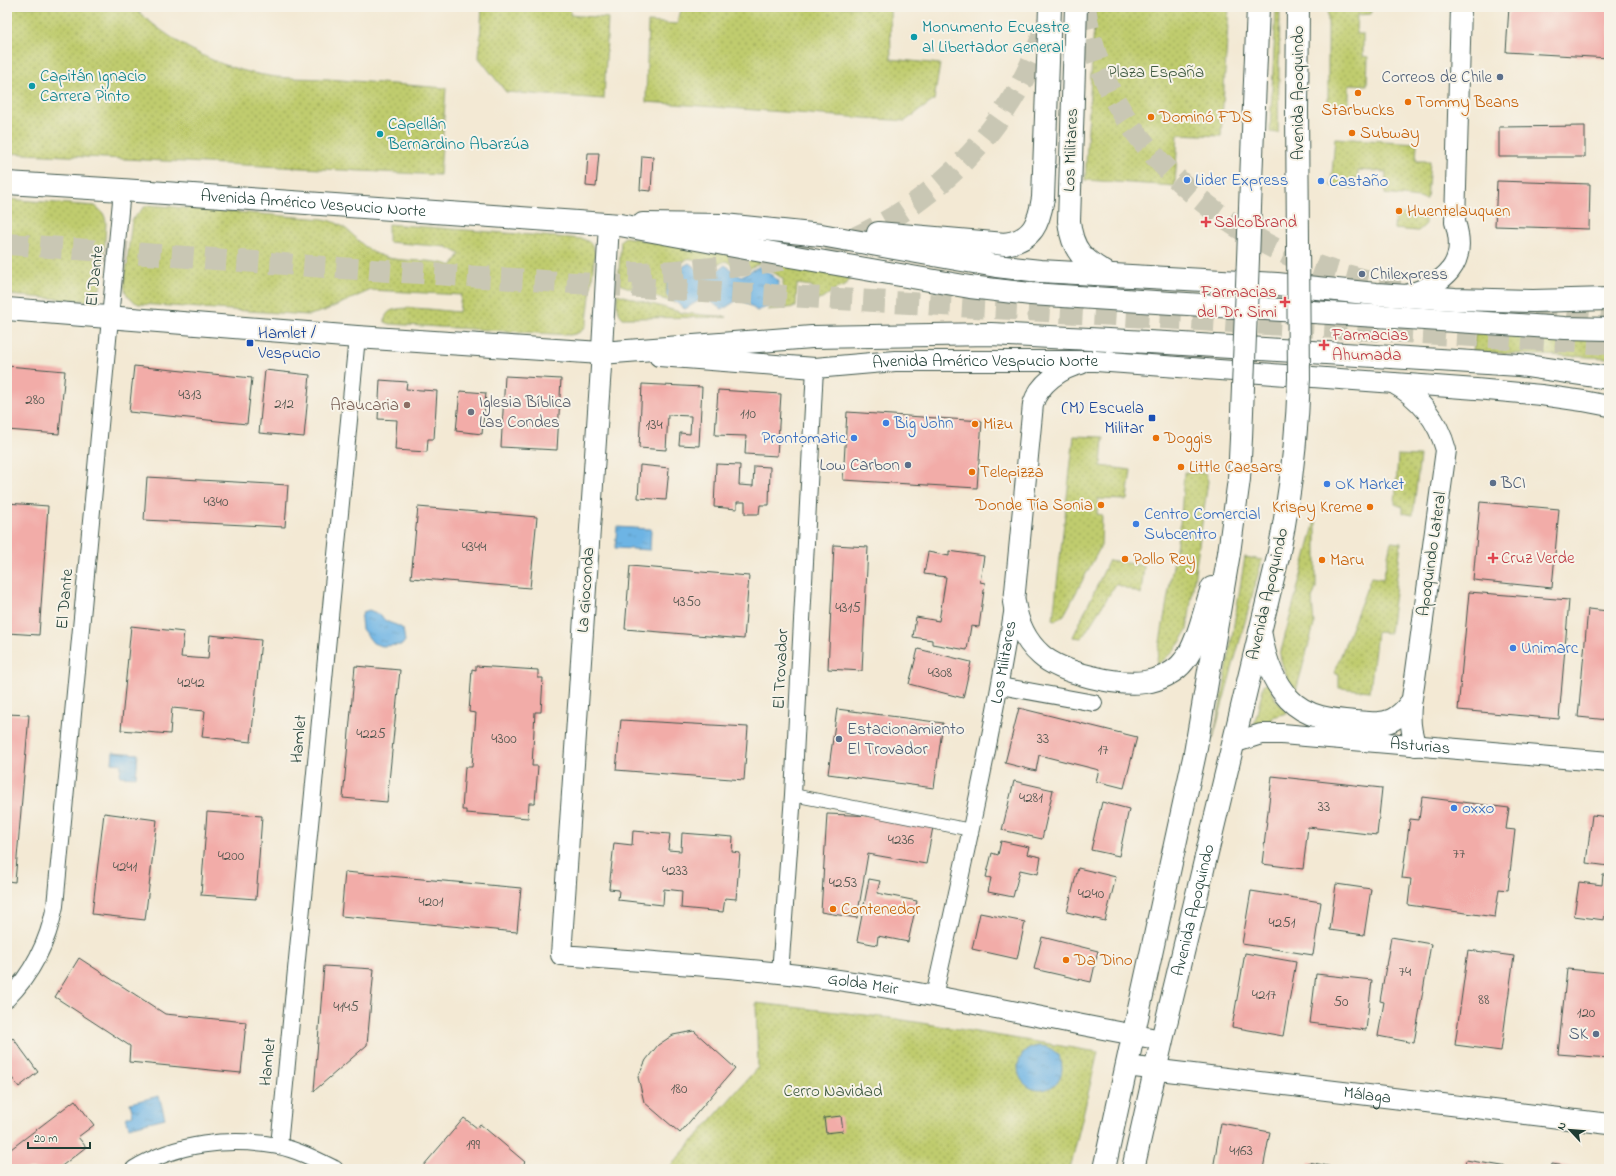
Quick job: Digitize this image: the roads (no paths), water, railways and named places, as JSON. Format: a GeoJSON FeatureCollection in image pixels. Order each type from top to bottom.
{"type":"FeatureCollection","features":[{"type":"Feature","properties":{"kind":"main road","name":"Los Militares"},"geometry":{"type":"LineString","coordinates":[[1021,240],[1036,224],[1039,218],[1043,198],[1050,7]]}},
{"type":"Feature","properties":{"kind":"main road","name":"Los Militares"},"geometry":{"type":"LineString","coordinates":[[1076,7],[1069,221],[1072,240],[1076,249],[1088,262],[1110,274]]}},
{"type":"Feature","properties":{"kind":"main road","name":"Avenida Apoquindo"},"geometry":{"type":"LineString","coordinates":[[1104,1169],[1195,753],[1228,560],[1239,479],[1242,438],[1258,7]]}},
{"type":"Feature","properties":{"kind":"main road","name":"Avenida Apoquindo"},"geometry":{"type":"LineString","coordinates":[[1133,1169],[1162,1040],[1278,557],[1291,481],[1298,410],[1299,378],[1297,110],[1298,7]]}},
{"type":"Feature","properties":{"kind":"main road"},"geometry":{"type":"LineString","coordinates":[[1298,39],[1308,7]]}},
{"type":"Feature","properties":{"kind":"main road","name":"Avenida Américo Vespucio Norte"},"geometry":{"type":"LineString","coordinates":[[7,183],[614,225],[724,225],[821,235],[996,266],[1040,271],[1277,284],[1404,296],[1533,301],[1609,299]]}},
{"type":"Feature","properties":{"kind":"main road","name":"Avenida Américo Vespucio Norte"},"geometry":{"type":"LineString","coordinates":[[614,225],[970,287],[1032,294],[1564,328],[1609,329]]}},
{"type":"Feature","properties":{"kind":"main road","name":"Avenida Américo Vespucio Norte"},"geometry":{"type":"LineString","coordinates":[[821,235],[871,232],[996,244],[1012,243],[1021,240]]}},
{"type":"Feature","properties":{"kind":"main road","name":"Avenida Américo Vespucio Norte"},"geometry":{"type":"LineString","coordinates":[[7,309],[357,336],[602,352],[812,338],[951,334],[1030,335],[1519,365],[1609,378]]}},
{"type":"Feature","properties":{"kind":"main road"},"geometry":{"type":"LineString","coordinates":[[1014,602],[1016,614],[1025,636],[1041,656],[1052,663],[1075,672],[1102,679],[1123,682],[1145,682],[1171,673],[1184,662],[1192,649],[1212,586],[1228,560]]}},
{"type":"Feature","properties":{"kind":"main road"},"geometry":{"type":"LineString","coordinates":[[1260,631],[1268,663],[1280,689],[1294,704],[1312,714],[1336,721],[1381,723],[1399,716],[1410,704]]}},
{"type":"Feature","properties":{"kind":"street"},"geometry":{"type":"LineString","coordinates":[[1404,296],[1428,288],[1444,278],[1455,263],[1458,253],[1459,238],[1455,222],[1461,7]]}},
{"type":"Feature","properties":{"kind":"street","name":"El Dante"},"geometry":{"type":"LineString","coordinates":[[7,999],[31,970],[40,954],[52,922],[55,906],[122,190]]}},
{"type":"Feature","properties":{"kind":"street","name":"La Gioconda"},"geometry":{"type":"LineString","coordinates":[[561,955],[602,352],[614,225]]}},
{"type":"Feature","properties":{"kind":"street","name":"Hamlet"},"geometry":{"type":"LineString","coordinates":[[279,1146],[357,336]]}},
{"type":"Feature","properties":{"kind":"street","name":"Avenida Américo Vespucio Norte"},"geometry":{"type":"LineString","coordinates":[[602,352],[815,368],[903,361],[1096,360],[1368,379],[1541,395],[1583,400],[1609,406]]}},
{"type":"Feature","properties":{"kind":"street","name":"Los Militares"},"geometry":{"type":"LineString","coordinates":[[934,996],[971,830],[1000,686],[1014,602],[1033,404],[1041,388],[1059,373],[1074,365],[1096,360]]}},
{"type":"Feature","properties":{"kind":"street","name":"El Trovador"},"geometry":{"type":"LineString","coordinates":[[780,972],[793,795],[815,368]]}},
{"type":"Feature","properties":{"kind":"street","name":"Apoquindo Lateral"},"geometry":{"type":"LineString","coordinates":[[1392,382],[1420,402],[1438,426],[1446,450],[1415,678],[1410,704],[1411,729],[1416,746]]}},
{"type":"Feature","properties":{"kind":"street"},"geometry":{"type":"LineString","coordinates":[[1000,686],[1094,703]]}},
{"type":"Feature","properties":{"kind":"street","name":"Asturias"},"geometry":{"type":"LineString","coordinates":[[1233,743],[1261,734],[1282,734],[1609,762]]}},
{"type":"Feature","properties":{"kind":"street"},"geometry":{"type":"LineString","coordinates":[[793,795],[971,830]]}},
{"type":"Feature","properties":{"kind":"street","name":"Golda Meir"},"geometry":{"type":"LineString","coordinates":[[561,955],[780,972],[934,996],[1162,1040]]}},
{"type":"Feature","properties":{"kind":"street","name":"Málaga"},"geometry":{"type":"LineString","coordinates":[[1126,1066],[1609,1124]]}},
{"type":"Feature","properties":{"kind":"street"},"geometry":{"type":"LineString","coordinates":[[134,1169],[155,1158],[197,1145],[226,1142],[251,1142],[279,1146],[300,1152],[335,1169]]}},
{"type":"Feature","properties":{"kind":"water"},"geometry":{"type":"Polygon","coordinates":[[[689,263],[708,277],[725,265],[741,276],[760,266],[779,281],[778,302],[757,311],[740,298],[722,310],[705,297],[685,309],[667,296],[669,275],[689,263]]]}},
{"type":"Feature","properties":{"kind":"water"},"geometry":{"type":"Polygon","coordinates":[[[617,527],[651,529],[650,550],[615,548],[617,527]]]}},
{"type":"Feature","properties":{"kind":"water"},"geometry":{"type":"Polygon","coordinates":[[[369,610],[381,615],[388,622],[403,629],[405,641],[402,645],[381,646],[373,643],[362,629],[361,619],[363,612],[369,610]]]}},
{"type":"Feature","properties":{"kind":"water"},"geometry":{"type":"Polygon","coordinates":[[[113,752],[138,754],[136,777],[120,776],[121,764],[112,763],[113,752]]]}},
{"type":"Feature","properties":{"kind":"water"},"geometry":{"type":"Polygon","coordinates":[[[1040,1046],[1052,1050],[1058,1056],[1062,1068],[1058,1080],[1052,1086],[1040,1090],[1028,1086],[1022,1080],[1018,1068],[1022,1056],[1028,1050],[1040,1046]]]}},
{"type":"Feature","properties":{"kind":"water"},"geometry":{"type":"Polygon","coordinates":[[[159,1096],[165,1118],[129,1127],[126,1117],[133,1115],[130,1103],[159,1096]]]}},
{"type":"Feature","properties":{"kind":"tunnel"},"geometry":{"type":"LineString","coordinates":[[1085,7],[1096,56],[1116,102],[1131,126],[1149,149],[1170,172],[1192,192],[1240,229],[1291,256],[1349,276],[1408,288]]}},
{"type":"Feature","properties":{"kind":"tunnel"},"geometry":{"type":"LineString","coordinates":[[629,273],[743,265],[818,252],[869,231],[904,210],[937,186],[966,159],[992,128],[1015,95],[1033,59],[1047,21]]}},
{"type":"Feature","properties":{"kind":"tunnel"},"geometry":{"type":"LineString","coordinates":[[7,244],[325,267],[686,290],[1609,344]]}},
{"type":"Feature","properties":{"kind":"tunnel"},"geometry":{"type":"LineString","coordinates":[[1535,307],[1609,318]]}},
{"type":"Feature","properties":{"kind":"place","name":"Monumento Ecuestre al Libertador General"},"geometry":{"type":"Point","coordinates":[914,37]}},
{"type":"Feature","properties":{"kind":"place","name":"Correos de Chile"},"geometry":{"type":"Point","coordinates":[1500,77]}},
{"type":"Feature","properties":{"kind":"place","name":"Capitán Ignacio Carrera Pinto"},"geometry":{"type":"Point","coordinates":[32,86]}},
{"type":"Feature","properties":{"kind":"place","name":"Starbucks"},"geometry":{"type":"Point","coordinates":[1358,93]}},
{"type":"Feature","properties":{"kind":"place","name":"Tommy Beans"},"geometry":{"type":"Point","coordinates":[1408,102]}},
{"type":"Feature","properties":{"kind":"place","name":"Dominó FDS"},"geometry":{"type":"Point","coordinates":[1151,117]}},
{"type":"Feature","properties":{"kind":"place","name":"Subway"},"geometry":{"type":"Point","coordinates":[1352,133]}},
{"type":"Feature","properties":{"kind":"place","name":"Capellán Bernardino Abarzúa"},"geometry":{"type":"Point","coordinates":[380,134]}},
{"type":"Feature","properties":{"kind":"place","name":"Lider Express"},"geometry":{"type":"Point","coordinates":[1187,180]}},
{"type":"Feature","properties":{"kind":"place","name":"Castaño"},"geometry":{"type":"Point","coordinates":[1321,181]}},
{"type":"Feature","properties":{"kind":"place","name":"Huentelauquen"},"geometry":{"type":"Point","coordinates":[1399,211]}},
{"type":"Feature","properties":{"kind":"place","name":"SalcoBrand"},"geometry":{"type":"Point","coordinates":[1206,222]}},
{"type":"Feature","properties":{"kind":"place","name":"Chilexpress"},"geometry":{"type":"Point","coordinates":[1362,274]}},
{"type":"Feature","properties":{"kind":"place","name":"Farmacias del Dr. Simi"},"geometry":{"type":"Point","coordinates":[1285,302]}},
{"type":"Feature","properties":{"kind":"place","name":"Hamlet / Vespucio"},"geometry":{"type":"Point","coordinates":[250,343]}},
{"type":"Feature","properties":{"kind":"place","name":"Farmacias Ahumada"},"geometry":{"type":"Point","coordinates":[1324,345]}},
{"type":"Feature","properties":{"kind":"place","name":"Araucaria"},"geometry":{"type":"Point","coordinates":[407,405]}},
{"type":"Feature","properties":{"kind":"place","name":"Iglesia Bíblica Las Condes"},"geometry":{"type":"Point","coordinates":[471,412]}},
{"type":"Feature","properties":{"kind":"place","name":"(M) Escuela Militar"},"geometry":{"type":"Point","coordinates":[1152,418]}},
{"type":"Feature","properties":{"kind":"place","name":"Big John"},"geometry":{"type":"Point","coordinates":[886,423]}},
{"type":"Feature","properties":{"kind":"place","name":"Mizu"},"geometry":{"type":"Point","coordinates":[975,424]}},
{"type":"Feature","properties":{"kind":"place","name":"Prontomatic"},"geometry":{"type":"Point","coordinates":[854,438]}},
{"type":"Feature","properties":{"kind":"place","name":"Doggis"},"geometry":{"type":"Point","coordinates":[1156,438]}},
{"type":"Feature","properties":{"kind":"place","name":"Low Carbon"},"geometry":{"type":"Point","coordinates":[908,465]}},
{"type":"Feature","properties":{"kind":"place","name":"Little Caesars"},"geometry":{"type":"Point","coordinates":[1181,467]}},
{"type":"Feature","properties":{"kind":"place","name":"Telepizza"},"geometry":{"type":"Point","coordinates":[972,472]}},
{"type":"Feature","properties":{"kind":"place","name":"BCI"},"geometry":{"type":"Point","coordinates":[1493,483]}},
{"type":"Feature","properties":{"kind":"place","name":"OK Market"},"geometry":{"type":"Point","coordinates":[1327,484]}},
{"type":"Feature","properties":{"kind":"place","name":"Donde Tía Sonia"},"geometry":{"type":"Point","coordinates":[1101,505]}},
{"type":"Feature","properties":{"kind":"place","name":"Krispy Kreme"},"geometry":{"type":"Point","coordinates":[1370,507]}},
{"type":"Feature","properties":{"kind":"place","name":"Centro Comercial Subcentro"},"geometry":{"type":"Point","coordinates":[1136,524]}},
{"type":"Feature","properties":{"kind":"place","name":"Cruz Verde"},"geometry":{"type":"Point","coordinates":[1493,558]}},
{"type":"Feature","properties":{"kind":"place","name":"Pollo Rey"},"geometry":{"type":"Point","coordinates":[1125,559]}},
{"type":"Feature","properties":{"kind":"place","name":"Maru"},"geometry":{"type":"Point","coordinates":[1322,560]}},
{"type":"Feature","properties":{"kind":"place","name":"Unimarc"},"geometry":{"type":"Point","coordinates":[1513,648]}},
{"type":"Feature","properties":{"kind":"place","name":"Estacionamiento El Trovador"},"geometry":{"type":"Point","coordinates":[839,739]}},
{"type":"Feature","properties":{"kind":"place","name":"oxxo"},"geometry":{"type":"Point","coordinates":[1454,808]}},
{"type":"Feature","properties":{"kind":"place","name":"Contenedor"},"geometry":{"type":"Point","coordinates":[833,909]}},
{"type":"Feature","properties":{"kind":"place","name":"Da Dino"},"geometry":{"type":"Point","coordinates":[1066,960]}},
{"type":"Feature","properties":{"kind":"place","name":"SK"},"geometry":{"type":"Point","coordinates":[1596,1034]}},
{"type":"Feature","properties":{"kind":"park label","name":"Plaza España"},"geometry":{"type":"Point","coordinates":[1156,72]}},
{"type":"Feature","properties":{"kind":"park label","name":"Cerro Navidad"},"geometry":{"type":"Point","coordinates":[833,1091]}}]}
